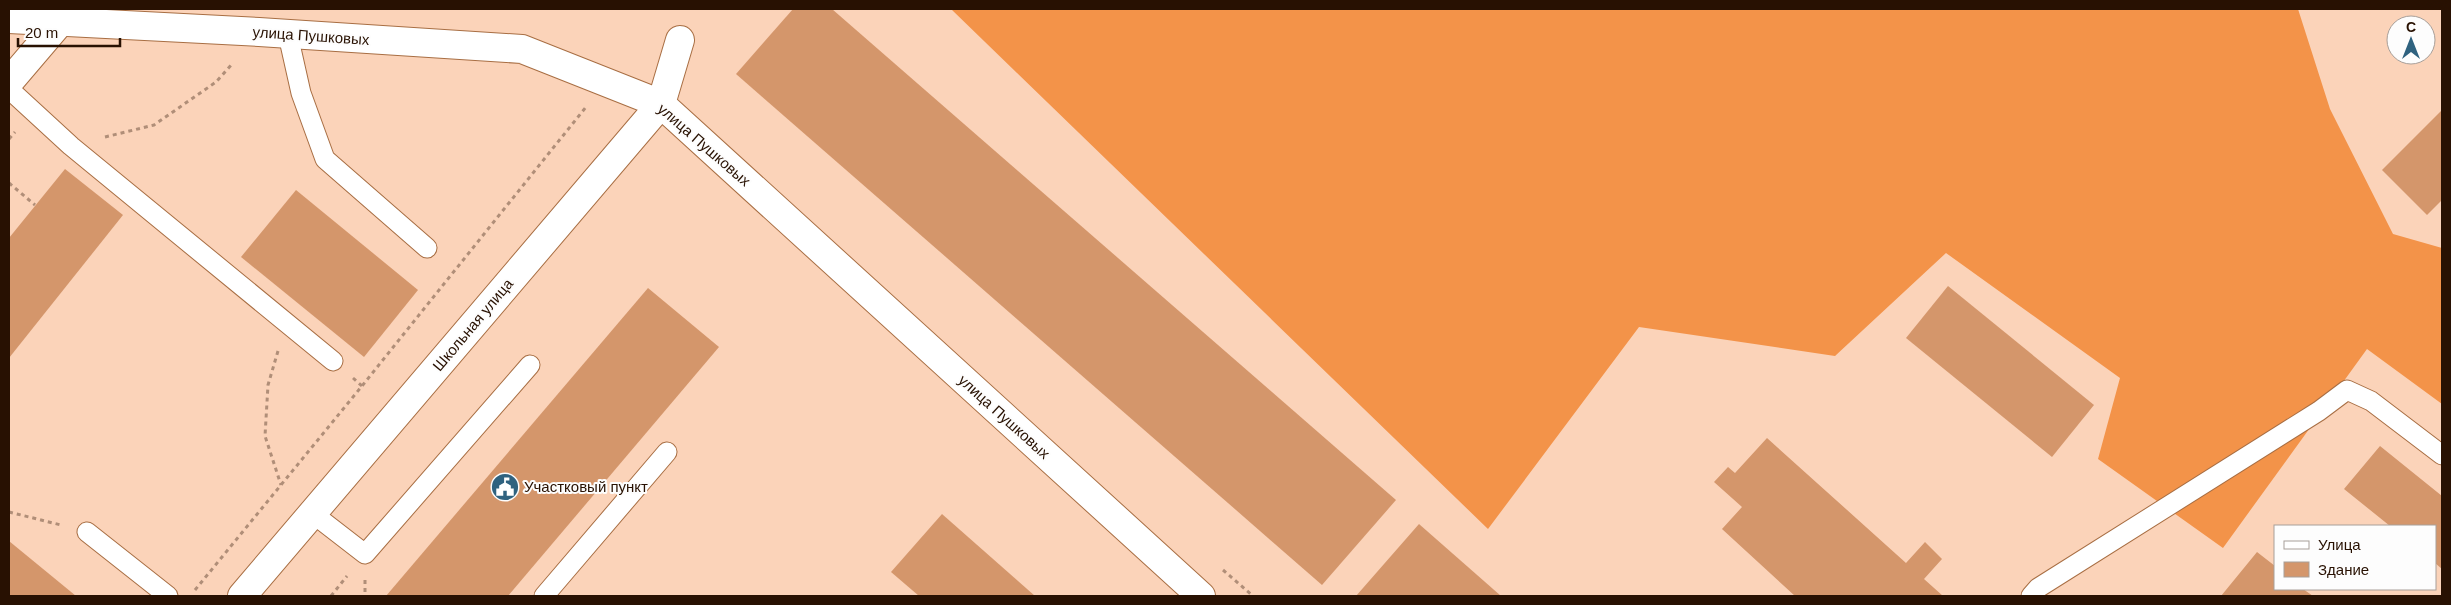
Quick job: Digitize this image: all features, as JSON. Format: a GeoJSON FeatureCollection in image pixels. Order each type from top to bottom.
{"type":"FeatureCollection","features":[{"type":"Feature","properties":{"kind":"street","name":"улица Пушковых"},"geometry":{"type":"LineString","coordinates":[[9,19],[259,32],[522,49],[661,104],[1200,596]]}},
{"type":"Feature","properties":{"kind":"street"},"geometry":{"type":"LineString","coordinates":[[9,82],[61,21]]}},
{"type":"Feature","properties":{"kind":"street","name":"Школьная улица"},"geometry":{"type":"LineString","coordinates":[[242,596],[661,104],[680,40]]}},
{"type":"Feature","properties":{"kind":"lane"},"geometry":{"type":"LineString","coordinates":[[288,35],[301,93],[325,159],[427,248]]}},
{"type":"Feature","properties":{"kind":"lane"},"geometry":{"type":"LineString","coordinates":[[9,89],[70,146],[333,361]]}},
{"type":"Feature","properties":{"kind":"lane"},"geometry":{"type":"LineString","coordinates":[[312,513],[365,554],[530,365]]}},
{"type":"Feature","properties":{"kind":"lane"},"geometry":{"type":"LineString","coordinates":[[2031,596],[2038,588],[2319,410],[2347,390],[2371,401],[2442,455]]}},
{"type":"Feature","properties":{"kind":"lane"},"geometry":{"type":"LineString","coordinates":[[544,596],[667,452]]}},
{"type":"Feature","properties":{"kind":"lane"},"geometry":{"type":"LineString","coordinates":[[88,532],[168,596]]}},
{"type":"Feature","properties":{"kind":"path"},"geometry":{"type":"LineString","coordinates":[[70,146],[154,125],[216,82],[259,32]]}},
{"type":"Feature","properties":{"kind":"path"},"geometry":{"type":"LineString","coordinates":[[189,596],[281,485],[588,104]]}},
{"type":"Feature","properties":{"kind":"path"},"geometry":{"type":"LineString","coordinates":[[9,183],[35,205]]}},
{"type":"Feature","properties":{"kind":"path"},"geometry":{"type":"LineString","coordinates":[[281,485],[265,436],[268,385],[286,323]]}},
{"type":"Feature","properties":{"kind":"path"},"geometry":{"type":"LineString","coordinates":[[9,512],[88,532]]}},
{"type":"Feature","properties":{"kind":"path"},"geometry":{"type":"LineString","coordinates":[[1216,564],[1253,596]]}},
{"type":"Feature","properties":{"kind":"shaded area"},"geometry":{"type":"Polygon","coordinates":[[[951,9],[2298,9],[2330,109],[2393,234],[2442,248],[2442,404],[2367,349],[2223,548],[2098,459],[2120,378],[1946,253],[1835,356],[1639,327],[1488,529],[951,9]]]}},
{"type":"Feature","properties":{"kind":"building"},"geometry":{"type":"Polygon","coordinates":[[[793,9],[832,9],[1396,500],[1322,585],[736,74],[793,9]]]}},
{"type":"Feature","properties":{"kind":"building"},"geometry":{"type":"Polygon","coordinates":[[[2442,110],[2442,200],[2427,215],[2382,170],[2442,110]]]}},
{"type":"Feature","properties":{"kind":"building"},"geometry":{"type":"Polygon","coordinates":[[[65,169],[123,215],[9,358],[9,238],[65,169]]]}},
{"type":"Feature","properties":{"kind":"building"},"geometry":{"type":"Polygon","coordinates":[[[296,190],[418,290],[364,357],[241,257],[296,190]]]}},
{"type":"Feature","properties":{"kind":"building"},"geometry":{"type":"Polygon","coordinates":[[[1948,286],[2094,405],[2052,457],[1906,338],[1948,286]]]}},
{"type":"Feature","properties":{"kind":"building"},"geometry":{"type":"Polygon","coordinates":[[[648,288],[719,347],[508,596],[386,596],[648,288]]]}},
{"type":"Feature","properties":{"kind":"building"},"geometry":{"type":"Polygon","coordinates":[[[1767,438],[1906,563],[1925,542],[1942,559],[1924,579],[1943,596],[1795,596],[1722,529],[1742,507],[1714,482],[1728,467],[1735,473],[1767,438]]]}},
{"type":"Feature","properties":{"kind":"building"},"geometry":{"type":"Polygon","coordinates":[[[2380,446],[2442,496],[2442,569],[2436,564],[2436,525],[2389,525],[2344,489],[2380,446]]]}},
{"type":"Feature","properties":{"kind":"building"},"geometry":{"type":"Polygon","coordinates":[[[942,514],[1035,596],[919,596],[891,572],[942,514]]]}},
{"type":"Feature","properties":{"kind":"building"},"geometry":{"type":"Polygon","coordinates":[[[1419,524],[1501,596],[1356,596],[1419,524]]]}},
{"type":"Feature","properties":{"kind":"building"},"geometry":{"type":"Polygon","coordinates":[[[9,541],[76,596],[9,596],[9,541]]]}},
{"type":"Feature","properties":{"kind":"building"},"geometry":{"type":"Polygon","coordinates":[[[2257,552],[2274,565],[2274,590],[2304,590],[2313,596],[2221,596],[2257,552]]]}},
{"type":"Feature","properties":{"kind":"place","name":"Участковый пункт"},"geometry":{"type":"Point","coordinates":[505,487]}}]}
